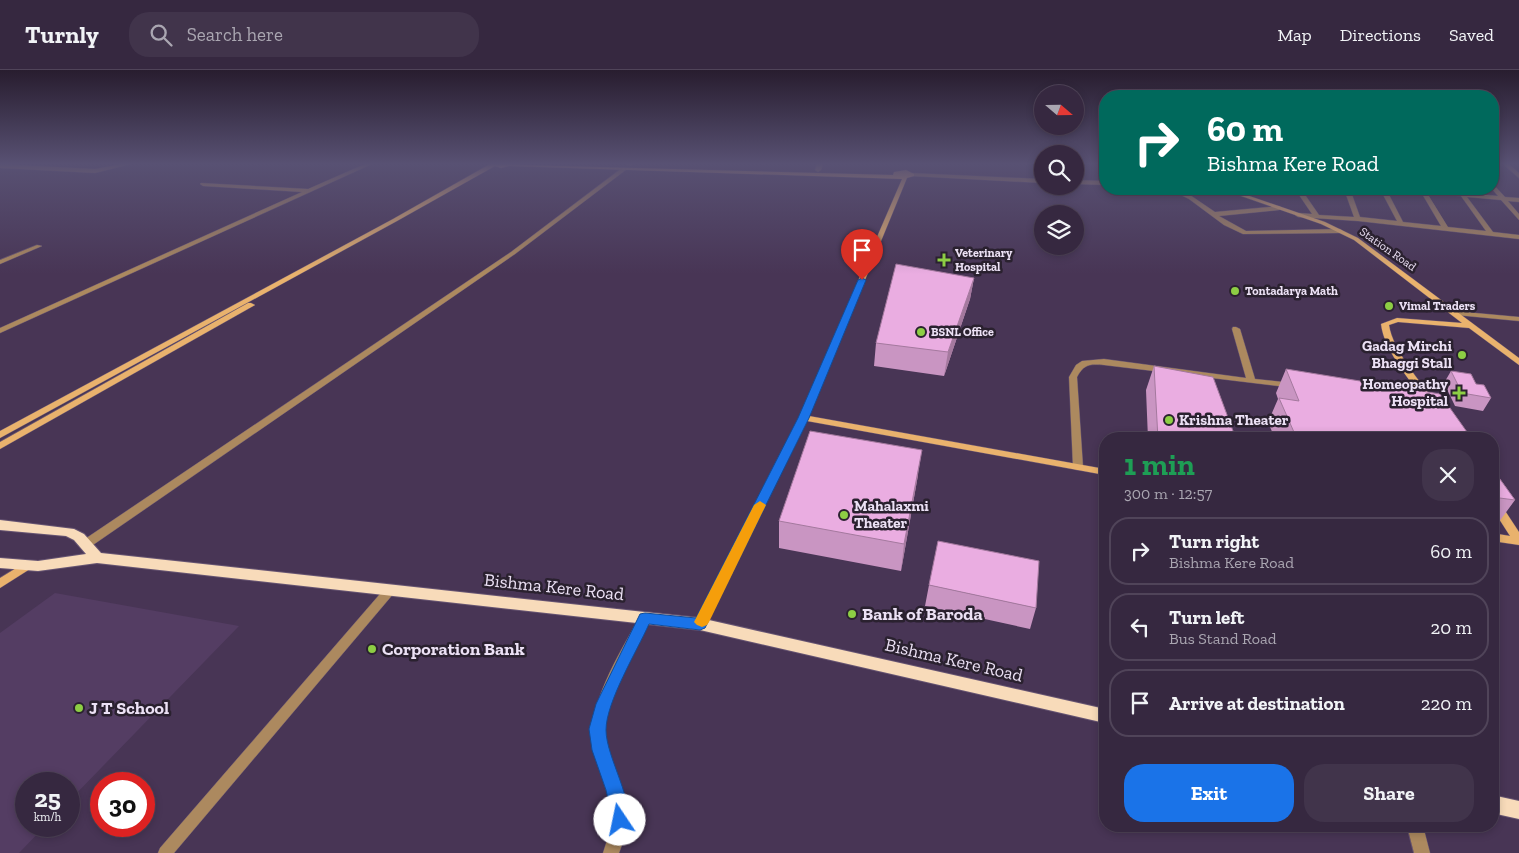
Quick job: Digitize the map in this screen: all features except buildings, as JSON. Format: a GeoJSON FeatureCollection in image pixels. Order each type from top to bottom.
{"type":"FeatureCollection","features":[{"type":"Feature","properties":{"kind":"main road"},"geometry":{"type":"LineString","coordinates":[[0,525],[69,532],[79,537],[97,558]]}},
{"type":"Feature","properties":{"kind":"main road","name":"Bishma Kere Road"},"geometry":{"type":"LineString","coordinates":[[0,562],[38,566],[97,558],[700,624],[1099,715]]}},
{"type":"Feature","properties":{"kind":"main road"},"geometry":{"type":"LineString","coordinates":[[1499,806],[1519,810]]}},
{"type":"Feature","properties":{"kind":"street"},"geometry":{"type":"LineString","coordinates":[[0,331],[289,201]]}},
{"type":"Feature","properties":{"kind":"street"},"geometry":{"type":"LineString","coordinates":[[0,435],[431,201]]}},
{"type":"Feature","properties":{"kind":"street"},"geometry":{"type":"LineString","coordinates":[[0,446],[435,201]]}},
{"type":"Feature","properties":{"kind":"street"},"geometry":{"type":"LineString","coordinates":[[86,544],[513,252],[582,201]]}},
{"type":"Feature","properties":{"kind":"street"},"geometry":{"type":"LineString","coordinates":[[700,624],[804,418],[893,201]]}},
{"type":"Feature","properties":{"kind":"street"},"geometry":{"type":"LineString","coordinates":[[1197,201],[1234,229],[1244,233],[1340,230]]}},
{"type":"Feature","properties":{"kind":"street","name":"Station Road"},"geometry":{"type":"LineString","coordinates":[[1257,201],[1340,230],[1370,247],[1519,362]]}},
{"type":"Feature","properties":{"kind":"street"},"geometry":{"type":"LineString","coordinates":[[1306,201],[1316,215]]}},
{"type":"Feature","properties":{"kind":"street"},"geometry":{"type":"LineString","coordinates":[[1351,201],[1358,218]]}},
{"type":"Feature","properties":{"kind":"street"},"geometry":{"type":"LineString","coordinates":[[1389,201],[1401,224]]}},
{"type":"Feature","properties":{"kind":"street"},"geometry":{"type":"LineString","coordinates":[[1428,201],[1446,229]]}},
{"type":"Feature","properties":{"kind":"street"},"geometry":{"type":"LineString","coordinates":[[1467,201],[1491,234]]}},
{"type":"Feature","properties":{"kind":"street"},"geometry":{"type":"LineString","coordinates":[[1505,201],[1519,218]]}},
{"type":"Feature","properties":{"kind":"street"},"geometry":{"type":"LineString","coordinates":[[1216,214],[1279,208]]}},
{"type":"Feature","properties":{"kind":"street"},"geometry":{"type":"LineString","coordinates":[[1298,215],[1358,218],[1519,237]]}},
{"type":"Feature","properties":{"kind":"street"},"geometry":{"type":"LineString","coordinates":[[0,262],[39,246]]}},
{"type":"Feature","properties":{"kind":"street"},"geometry":{"type":"LineString","coordinates":[[1456,313],[1519,319]]}},
{"type":"Feature","properties":{"kind":"street"},"geometry":{"type":"LineString","coordinates":[[1437,413],[1392,345],[1384,329],[1385,324],[1397,320],[1473,326]]}},
{"type":"Feature","properties":{"kind":"street"},"geometry":{"type":"LineString","coordinates":[[1236,329],[1250,379]]}},
{"type":"Feature","properties":{"kind":"street"},"geometry":{"type":"LineString","coordinates":[[1078,467],[1073,377],[1077,367],[1083,362],[1104,362],[1250,379],[1300,388]]}},
{"type":"Feature","properties":{"kind":"street"},"geometry":{"type":"LineString","coordinates":[[804,418],[1099,471]]}},
{"type":"Feature","properties":{"kind":"street"},"geometry":{"type":"LineString","coordinates":[[1499,510],[1519,541]]}},
{"type":"Feature","properties":{"kind":"street"},"geometry":{"type":"LineString","coordinates":[[1499,538],[1519,541]]}},
{"type":"Feature","properties":{"kind":"street"},"geometry":{"type":"LineString","coordinates":[[0,584],[26,566]]}},
{"type":"Feature","properties":{"kind":"street"},"geometry":{"type":"LineString","coordinates":[[611,853],[620,820],[615,790],[600,750],[598,729],[604,704],[645,618]]}},
{"type":"Feature","properties":{"kind":"street"},"geometry":{"type":"LineString","coordinates":[[1417,832],[1422,853]]}},
{"type":"Feature","properties":{"kind":"lane"},"geometry":{"type":"LineString","coordinates":[[165,853],[390,590]]}},
{"type":"Feature","properties":{"kind":"shaded area","name":"J T School"},"geometry":{"type":"Polygon","coordinates":[[[55,593],[239,626],[97,772],[90,772],[90,779],[80,790],[80,772],[15,772],[15,837],[34,837],[19,853],[0,853],[0,633],[55,593]]]}},
{"type":"Feature","properties":{"kind":"slow traffic"},"geometry":{"type":"LineString","coordinates":[[702,622],[760,505]]}},
{"type":"Feature","properties":{"kind":"place","name":"Veterinary Hospital"},"geometry":{"type":"Point","coordinates":[944,260]}},
{"type":"Feature","properties":{"kind":"place","name":"Tontadarya Math"},"geometry":{"type":"Point","coordinates":[1235,291]}},
{"type":"Feature","properties":{"kind":"place","name":"Vimal Traders"},"geometry":{"type":"Point","coordinates":[1389,306]}},
{"type":"Feature","properties":{"kind":"place","name":"BSNL Office"},"geometry":{"type":"Point","coordinates":[921,332]}},
{"type":"Feature","properties":{"kind":"place","name":"Gadag Mirchi Bhaggi Stall"},"geometry":{"type":"Point","coordinates":[1462,355]}},
{"type":"Feature","properties":{"kind":"place","name":"Homeopathy Hospital"},"geometry":{"type":"Point","coordinates":[1459,393]}},
{"type":"Feature","properties":{"kind":"place","name":"Krishna Theater"},"geometry":{"type":"Point","coordinates":[1169,420]}},
{"type":"Feature","properties":{"kind":"place","name":"Mahalaxmi Theater"},"geometry":{"type":"Point","coordinates":[844,515]}},
{"type":"Feature","properties":{"kind":"place","name":"Bank of Baroda"},"geometry":{"type":"Point","coordinates":[852,614]}},
{"type":"Feature","properties":{"kind":"place","name":"Corporation Bank"},"geometry":{"type":"Point","coordinates":[372,649]}},
{"type":"Feature","properties":{"kind":"place","name":"J T School"},"geometry":{"type":"Point","coordinates":[79,708]}},
{"type":"Feature","properties":{"kind":"route"},"geometry":{"type":"LineString","coordinates":[[620,820],[615,790],[600,750],[598,729],[604,704],[645,618],[700,624],[804,418],[862,280]]}}]}
